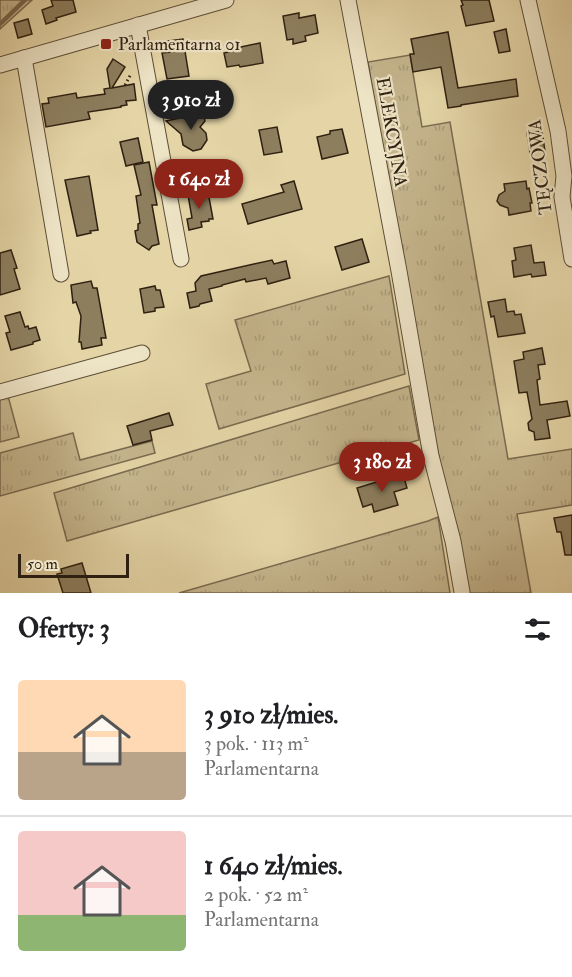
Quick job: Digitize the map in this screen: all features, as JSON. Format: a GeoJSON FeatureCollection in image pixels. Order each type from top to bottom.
{"type":"FeatureCollection","features":[{"type":"Feature","properties":{"kind":"street"},"geometry":{"type":"LineString","coordinates":[[0,65],[224,0]]}},
{"type":"Feature","properties":{"kind":"street","name":"ELEKCYJNA"},"geometry":{"type":"LineString","coordinates":[[348,0],[431,456],[453,541],[462,592]]}},
{"type":"Feature","properties":{"kind":"street","name":"TĘCZOWA"},"geometry":{"type":"LineString","coordinates":[[528,0],[558,131],[564,176],[562,197],[572,259]]}},
{"type":"Feature","properties":{"kind":"street"},"geometry":{"type":"LineString","coordinates":[[138,25],[181,259]]}},
{"type":"Feature","properties":{"kind":"street"},"geometry":{"type":"LineString","coordinates":[[24,58],[61,274]]}},
{"type":"Feature","properties":{"kind":"street"},"geometry":{"type":"LineString","coordinates":[[0,392],[142,353]]}},
{"type":"Feature","properties":{"kind":"path"},"geometry":{"type":"LineString","coordinates":[[125,85],[131,74]]}},
{"type":"Feature","properties":{"kind":"green space"},"geometry":{"type":"Polygon","coordinates":[[[0,0],[32,0],[0,29],[0,0]]]}},
{"type":"Feature","properties":{"kind":"green space"},"geometry":{"type":"Polygon","coordinates":[[[410,55],[422,127],[450,122],[508,459],[572,449],[572,505],[517,514],[531,593],[467,593],[414,328],[368,62],[410,55]]]}},
{"type":"Feature","properties":{"kind":"green space"},"geometry":{"type":"Polygon","coordinates":[[[389,276],[405,374],[219,429],[206,384],[251,371],[235,320],[389,276]]]}},
{"type":"Feature","properties":{"kind":"green space"},"geometry":{"type":"Polygon","coordinates":[[[409,386],[419,440],[67,541],[54,493],[409,386]]]}},
{"type":"Feature","properties":{"kind":"green space"},"geometry":{"type":"Polygon","coordinates":[[[8,396],[19,437],[0,442],[0,398],[8,396]]]}},
{"type":"Feature","properties":{"kind":"green space"},"geometry":{"type":"Polygon","coordinates":[[[73,433],[80,460],[152,441],[155,453],[0,496],[0,453],[73,433]]]}},
{"type":"Feature","properties":{"kind":"green space"},"geometry":{"type":"Polygon","coordinates":[[[438,517],[450,593],[179,593],[428,521],[438,517]]]}},
{"type":"Feature","properties":{"kind":"building"},"geometry":{"type":"Polygon","coordinates":[[[51,0],[73,0],[76,12],[56,18],[57,20],[46,24],[42,10],[53,6],[51,0]]]}},
{"type":"Feature","properties":{"kind":"building"},"geometry":{"type":"Polygon","coordinates":[[[461,0],[489,0],[494,21],[466,26],[461,0]]]}},
{"type":"Feature","properties":{"kind":"building"},"geometry":{"type":"Polygon","coordinates":[[[299,13],[299,18],[315,15],[318,33],[305,36],[306,41],[293,44],[293,39],[287,40],[283,16],[299,13]]]}},
{"type":"Feature","properties":{"kind":"building"},"geometry":{"type":"Polygon","coordinates":[[[28,19],[32,34],[18,38],[14,23],[28,19]]]}},
{"type":"Feature","properties":{"kind":"building"},"geometry":{"type":"Polygon","coordinates":[[[506,29],[510,51],[499,53],[494,32],[506,29]]]}},
{"type":"Feature","properties":{"kind":"building"},"geometry":{"type":"Polygon","coordinates":[[[448,32],[458,88],[516,79],[518,96],[448,108],[441,67],[413,72],[410,54],[414,54],[411,39],[448,32]]]}},
{"type":"Feature","properties":{"kind":"building"},"geometry":{"type":"Polygon","coordinates":[[[183,39],[189,76],[167,79],[162,53],[170,52],[168,41],[183,39]]]}},
{"type":"Feature","properties":{"kind":"building"},"geometry":{"type":"Polygon","coordinates":[[[260,43],[263,63],[227,67],[224,53],[260,43]]]}},
{"type":"Feature","properties":{"kind":"building"},"geometry":{"type":"Polygon","coordinates":[[[113,59],[125,67],[112,88],[134,84],[136,100],[126,101],[127,105],[121,107],[88,112],[90,119],[46,127],[42,104],[49,103],[48,98],[76,93],[77,98],[105,94],[104,89],[110,88],[107,69],[113,59]]]}},
{"type":"Feature","properties":{"kind":"building"},"geometry":{"type":"Polygon","coordinates":[[[203,113],[205,121],[200,127],[206,133],[207,140],[201,149],[193,151],[183,145],[181,134],[166,121],[203,113]]]}},
{"type":"Feature","properties":{"kind":"building"},"geometry":{"type":"Polygon","coordinates":[[[277,127],[282,152],[264,155],[259,130],[277,127]]]}},
{"type":"Feature","properties":{"kind":"building"},"geometry":{"type":"Polygon","coordinates":[[[342,129],[348,153],[322,159],[317,137],[342,129]]]}},
{"type":"Feature","properties":{"kind":"building"},"geometry":{"type":"Polygon","coordinates":[[[542,131],[545,151],[530,153],[527,133],[542,131]]]}},
{"type":"Feature","properties":{"kind":"building"},"geometry":{"type":"Polygon","coordinates":[[[138,138],[143,162],[126,166],[120,142],[138,138]]]}},
{"type":"Feature","properties":{"kind":"building"},"geometry":{"type":"Polygon","coordinates":[[[149,162],[157,205],[152,205],[159,244],[152,246],[149,250],[137,242],[135,231],[138,230],[140,223],[136,196],[141,195],[134,165],[149,162]]]}},
{"type":"Feature","properties":{"kind":"building"},"geometry":{"type":"Polygon","coordinates":[[[89,176],[98,230],[77,236],[65,180],[89,176]]]}},
{"type":"Feature","properties":{"kind":"building"},"geometry":{"type":"Polygon","coordinates":[[[294,181],[302,209],[248,224],[242,204],[284,192],[281,185],[294,181]]]}},
{"type":"Feature","properties":{"kind":"building"},"geometry":{"type":"Polygon","coordinates":[[[526,181],[532,203],[530,203],[531,211],[509,215],[508,208],[497,201],[499,195],[505,191],[504,184],[526,181]]]}},
{"type":"Feature","properties":{"kind":"building"},"geometry":{"type":"Polygon","coordinates":[[[208,192],[213,219],[201,222],[202,227],[189,230],[187,219],[192,218],[188,195],[208,192]]]}},
{"type":"Feature","properties":{"kind":"building"},"geometry":{"type":"Polygon","coordinates":[[[362,239],[369,262],[342,270],[335,247],[362,239]]]}},
{"type":"Feature","properties":{"kind":"building"},"geometry":{"type":"Polygon","coordinates":[[[531,245],[534,263],[544,262],[546,275],[532,277],[531,274],[514,277],[512,261],[516,260],[514,248],[531,245]]]}},
{"type":"Feature","properties":{"kind":"building"},"geometry":{"type":"Polygon","coordinates":[[[11,250],[20,289],[0,295],[0,253],[11,250]]]}},
{"type":"Feature","properties":{"kind":"building"},"geometry":{"type":"Polygon","coordinates":[[[272,260],[274,264],[286,261],[290,278],[268,284],[266,278],[246,282],[245,279],[222,285],[209,289],[212,301],[190,308],[187,293],[196,291],[195,283],[201,276],[272,260]]]}},
{"type":"Feature","properties":{"kind":"building"},"geometry":{"type":"Polygon","coordinates":[[[91,281],[93,288],[97,288],[106,338],[101,338],[102,345],[82,349],[81,342],[79,342],[81,316],[76,302],[73,303],[71,285],[91,281]]]}},
{"type":"Feature","properties":{"kind":"building"},"geometry":{"type":"Polygon","coordinates":[[[155,286],[156,290],[160,290],[164,307],[144,313],[140,289],[155,286]]]}},
{"type":"Feature","properties":{"kind":"building"},"geometry":{"type":"Polygon","coordinates":[[[505,299],[507,312],[514,311],[515,315],[521,314],[525,333],[498,337],[494,316],[491,317],[488,302],[505,299]]]}},
{"type":"Feature","properties":{"kind":"building"},"geometry":{"type":"Polygon","coordinates":[[[20,312],[25,327],[28,326],[29,329],[36,327],[40,340],[11,350],[6,333],[10,332],[5,316],[20,312]]]}},
{"type":"Feature","properties":{"kind":"building"},"geometry":{"type":"Polygon","coordinates":[[[542,348],[545,364],[538,365],[540,379],[537,380],[540,405],[567,401],[570,416],[547,420],[550,438],[535,440],[534,432],[529,430],[528,423],[532,419],[527,392],[519,393],[514,361],[524,359],[523,352],[542,348]]]}},
{"type":"Feature","properties":{"kind":"building"},"geometry":{"type":"Polygon","coordinates":[[[169,413],[173,425],[150,431],[152,440],[133,445],[127,426],[169,413]]]}},
{"type":"Feature","properties":{"kind":"building"},"geometry":{"type":"Polygon","coordinates":[[[403,474],[407,488],[394,492],[398,505],[374,512],[372,504],[363,507],[357,488],[403,474]]]}},
{"type":"Feature","properties":{"kind":"building"},"geometry":{"type":"Polygon","coordinates":[[[572,515],[572,555],[565,555],[561,532],[557,532],[554,518],[572,515]]]}},
{"type":"Feature","properties":{"kind":"building"},"geometry":{"type":"Polygon","coordinates":[[[82,563],[91,593],[63,593],[57,574],[62,573],[61,569],[82,563]]]}},
{"type":"Feature","properties":{"kind":"waterway"},"geometry":{"type":"LineString","coordinates":[[0,24],[25,0]]}},
{"type":"Feature","properties":{"kind":"place","name":"Parlamentarna 01"},"geometry":{"type":"Point","coordinates":[106,44]}}]}
